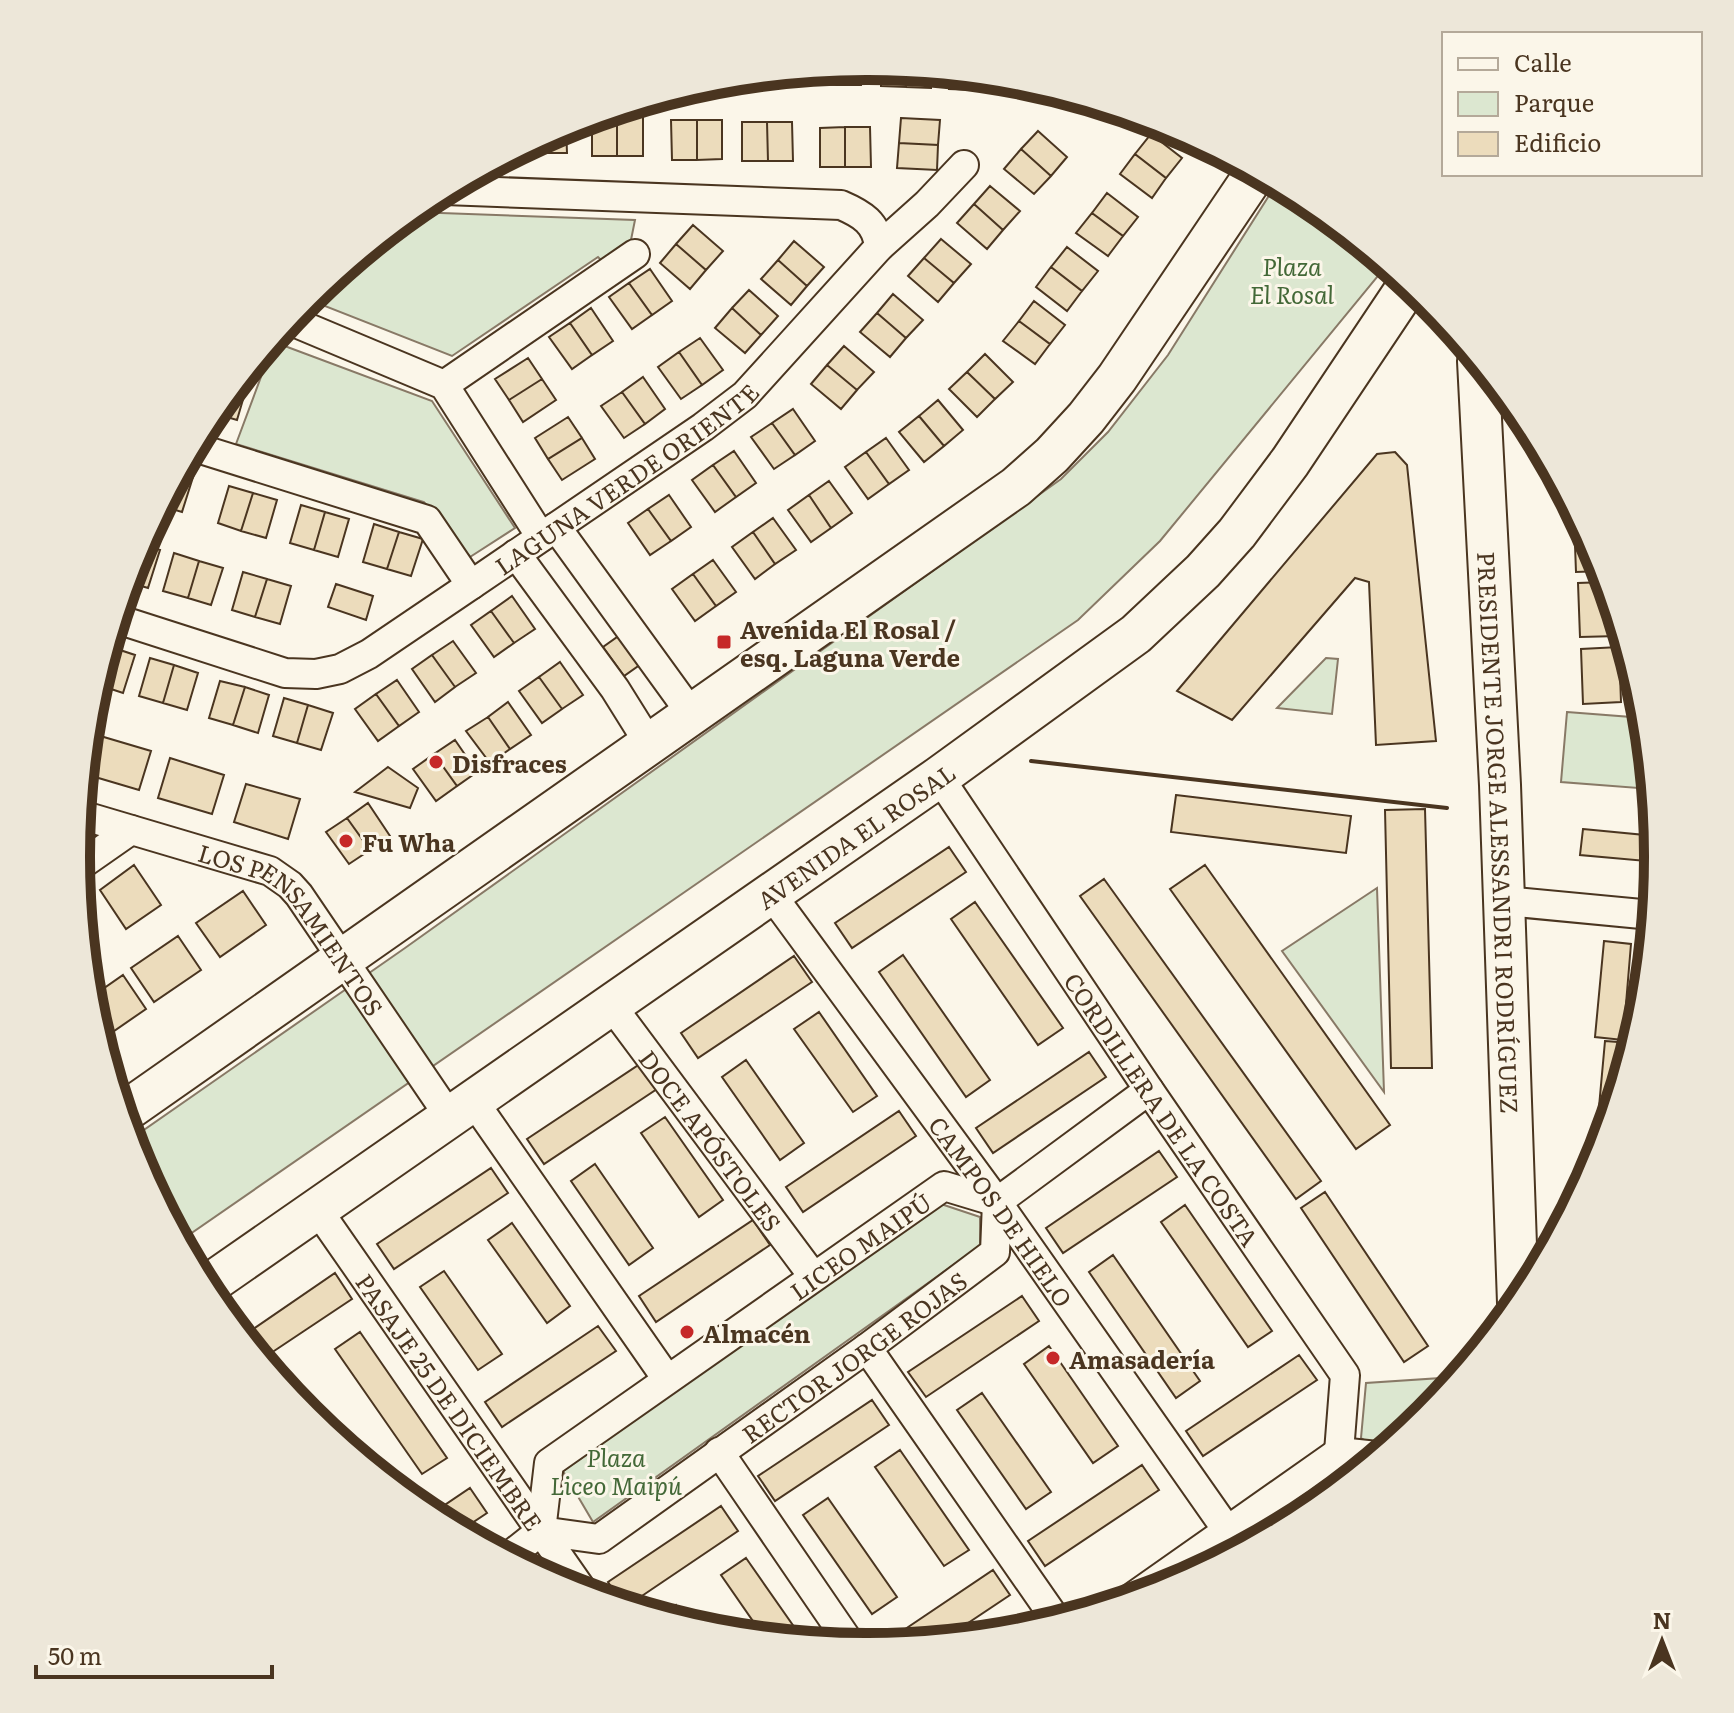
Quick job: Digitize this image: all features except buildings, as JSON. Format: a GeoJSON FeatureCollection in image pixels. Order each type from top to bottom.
{"type":"FeatureCollection","features":[{"type":"Feature","properties":{"kind":"street","name":"LAGUNA VERDE ORIENTE"},"geometry":{"type":"LineString","coordinates":[[127,622],[285,673],[316,674],[340,669],[369,654],[703,427],[745,395],[879,247],[964,165]]}},
{"type":"Feature","properties":{"kind":"street"},"geometry":{"type":"LineString","coordinates":[[132,1107],[1016,487],[1052,455],[1117,378],[1250,181]]}},
{"type":"Feature","properties":{"kind":"street"},"geometry":{"type":"LineString","coordinates":[[468,191],[841,205],[860,213],[872,225],[878,234],[879,247]]}},
{"type":"Feature","properties":{"kind":"street"},"geometry":{"type":"LineString","coordinates":[[444,385],[635,254]]}},
{"type":"Feature","properties":{"kind":"street","name":"AVENIDA EL ROSAL"},"geometry":{"type":"LineString","coordinates":[[216,1279],[939,777],[1136,634],[1203,571],[1264,498],[1402,294]]}},
{"type":"Feature","properties":{"kind":"street"},"geometry":{"type":"LineString","coordinates":[[301,325],[444,385],[549,532],[693,716]]}},
{"type":"Feature","properties":{"kind":"street","name":"PRESIDENTE JORGE ALESSANDRI RODRÍGUEZ"},"geometry":{"type":"LineString","coordinates":[[1479,379],[1524,1269]]}},
{"type":"Feature","properties":{"kind":"street"},"geometry":{"type":"LineString","coordinates":[[206,451],[427,520],[471,585]]}},
{"type":"Feature","properties":{"kind":"street"},"geometry":{"type":"LineString","coordinates":[[516,554],[615,689],[650,745]]}},
{"type":"Feature","properties":{"kind":"street","name":"CORDILLERA DE LA COSTA"},"geometry":{"type":"LineString","coordinates":[[939,777],[1345,1375],[1339,1452]]}},
{"type":"Feature","properties":{"kind":"street","name":"LOS PENSAMIENTOS"},"geometry":{"type":"LineString","coordinates":[[92,818],[270,871],[299,895],[344,959],[667,1379]]}},
{"type":"Feature","properties":{"kind":"street"},"geometry":{"type":"LineString","coordinates":[[90,859],[131,830]]}},
{"type":"Feature","properties":{"kind":"street","name":"CAMPOS DE HIELO"},"geometry":{"type":"LineString","coordinates":[[771,894],[997,1202],[1227,1530]]}},
{"type":"Feature","properties":{"kind":"street"},"geometry":{"type":"LineString","coordinates":[[1505,901],[1641,914]]}},
{"type":"Feature","properties":{"kind":"street","name":"DOCE APÓSTOLES"},"geometry":{"type":"LineString","coordinates":[[611,1005],[813,1276]]}},
{"type":"Feature","properties":{"kind":"street"},"geometry":{"type":"LineString","coordinates":[[997,1202],[1149,1090]]}},
{"type":"Feature","properties":{"kind":"street","name":"LICEO MAIPÚ"},"geometry":{"type":"LineString","coordinates":[[541,1531],[549,1463],[944,1186],[997,1202]]}},
{"type":"Feature","properties":{"kind":"street","name":"RECTOR JORGE ROJAS"},"geometry":{"type":"LineString","coordinates":[[541,1531],[599,1539],[867,1348],[995,1252],[997,1202]]}},
{"type":"Feature","properties":{"kind":"street","name":"PASAJE 25 DE DICIEMBRE"},"geometry":{"type":"LineString","coordinates":[[317,1209],[571,1574]]}},
{"type":"Feature","properties":{"kind":"street"},"geometry":{"type":"LineString","coordinates":[[867,1348],[1050,1611]]}},
{"type":"Feature","properties":{"kind":"street"},"geometry":{"type":"LineString","coordinates":[[719,1452],[842,1632]]}},
{"type":"Feature","properties":{"kind":"street"},"geometry":{"type":"LineString","coordinates":[[1167,1573],[1339,1452],[1362,1454]]}},
{"type":"Feature","properties":{"kind":"street"},"geometry":{"type":"LineString","coordinates":[[517,1550],[541,1531]]}},
{"type":"Feature","properties":{"kind":"green space","name":"Plaza El Rosal"},"geometry":{"type":"Polygon","coordinates":[[[1270,194],[1340,240],[1380,274],[1160,541],[1078,620],[189,1234],[142,1132],[405,948],[1061,479],[1108,432],[1168,355],[1270,194]]]}},
{"type":"Feature","properties":{"kind":"green space"},"geometry":{"type":"Polygon","coordinates":[[[433,213],[635,220],[630,245],[604,263],[598,257],[452,356],[321,304],[394,240],[433,213]]]}},
{"type":"Feature","properties":{"kind":"green space"},"geometry":{"type":"Polygon","coordinates":[[[283,345],[432,401],[515,528],[470,557],[424,502],[236,444],[264,368],[283,345]]]}},
{"type":"Feature","properties":{"kind":"green space"},"geometry":{"type":"Polygon","coordinates":[[[1326,658],[1338,659],[1332,714],[1277,708],[1326,658]]]}},
{"type":"Feature","properties":{"kind":"green space"},"geometry":{"type":"Polygon","coordinates":[[[1567,712],[1631,717],[1640,788],[1561,782],[1567,712]]]}},
{"type":"Feature","properties":{"kind":"green space"},"geometry":{"type":"Polygon","coordinates":[[[1377,888],[1384,1092],[1282,951],[1377,888]]]}},
{"type":"Feature","properties":{"kind":"green space","name":"Plaza Liceo Maipú"},"geometry":{"type":"Polygon","coordinates":[[[941,1204],[980,1217],[980,1246],[593,1522],[563,1471],[941,1204]]]}},
{"type":"Feature","properties":{"kind":"green space"},"geometry":{"type":"Polygon","coordinates":[[[1442,1378],[1374,1444],[1361,1438],[1366,1383],[1442,1378]]]}},
{"type":"Feature","properties":{"kind":"green space"},"geometry":{"type":"Polygon","coordinates":[[[1334,1461],[1350,1464],[1287,1509],[1278,1498],[1334,1461]]]}},
{"type":"Feature","properties":{"kind":"wall"},"geometry":{"type":"LineString","coordinates":[[1031,761],[1447,808]]}},
{"type":"Feature","properties":{"kind":"place","name":"Avenida El Rosal / esq. Laguna Verde"},"geometry":{"type":"Point","coordinates":[724,642]}},
{"type":"Feature","properties":{"kind":"place","name":"Disfraces"},"geometry":{"type":"Point","coordinates":[436,762]}},
{"type":"Feature","properties":{"kind":"place","name":"Fu Wha"},"geometry":{"type":"Point","coordinates":[346,841]}},
{"type":"Feature","properties":{"kind":"place","name":"Almacén"},"geometry":{"type":"Point","coordinates":[687,1332]}},
{"type":"Feature","properties":{"kind":"place","name":"Amasadería"},"geometry":{"type":"Point","coordinates":[1053,1358]}}]}
